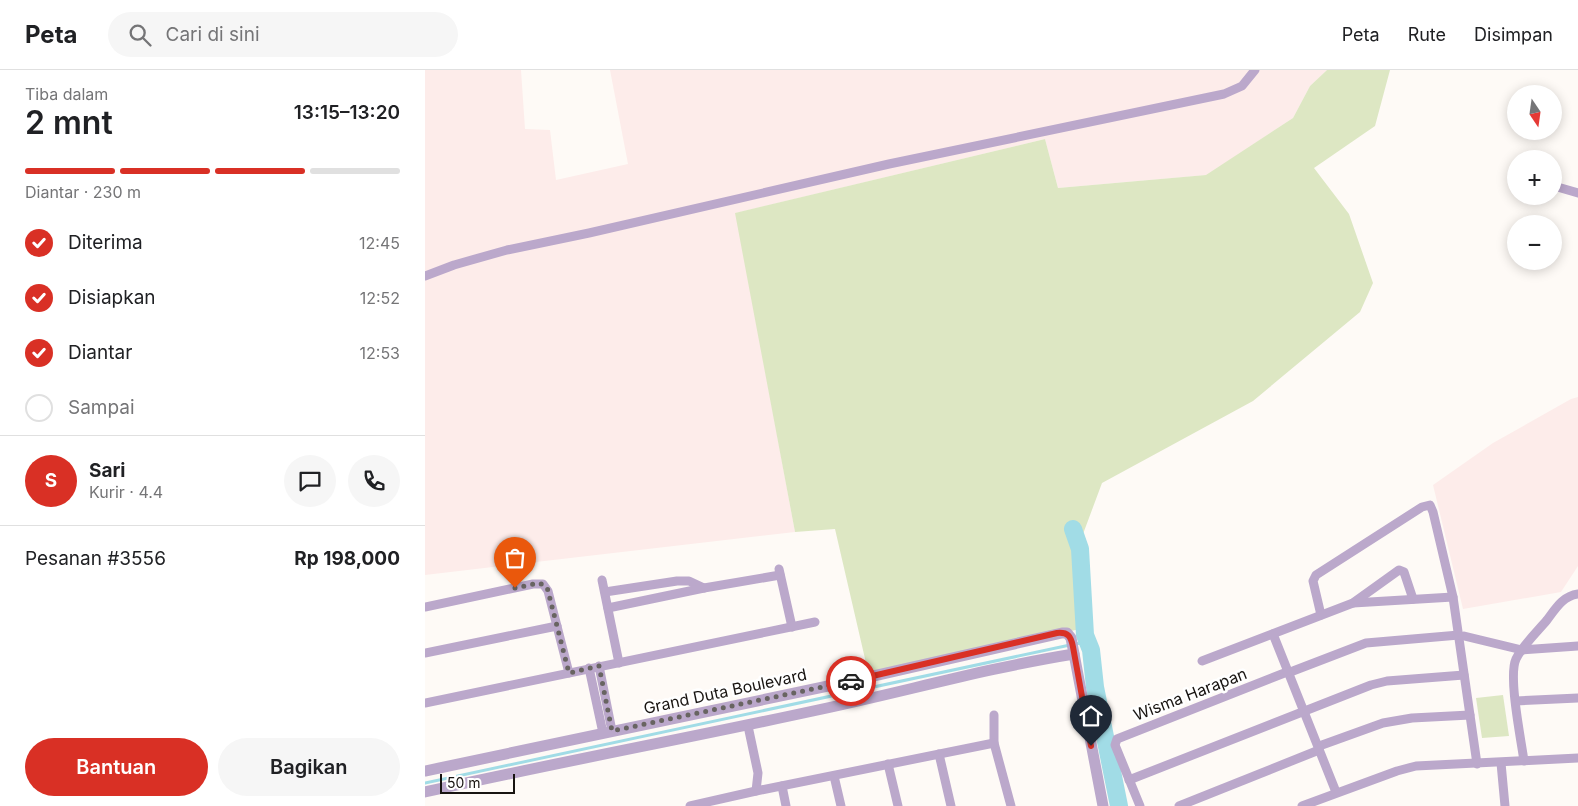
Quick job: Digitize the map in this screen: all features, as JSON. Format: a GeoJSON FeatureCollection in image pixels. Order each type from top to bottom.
{"type":"FeatureCollection","features":[{"type":"Feature","properties":{"kind":"street"},"geometry":{"type":"LineString","coordinates":[[425,276],[453,265],[507,250],[889,164],[1224,94],[1241,86],[1255,70]]}},
{"type":"Feature","properties":{"kind":"street"},"geometry":{"type":"LineString","coordinates":[[1562,188],[1578,193]]}},
{"type":"Feature","properties":{"kind":"street"},"geometry":{"type":"LineString","coordinates":[[1321,615],[1313,581],[1316,575],[1426,505],[1430,505],[1461,635],[1464,675],[1477,764]]}},
{"type":"Feature","properties":{"kind":"street"},"geometry":{"type":"LineString","coordinates":[[1202,661],[1353,603],[1401,570],[1404,572],[1413,599]]}},
{"type":"Feature","properties":{"kind":"street"},"geometry":{"type":"LineString","coordinates":[[609,608],[779,572],[792,627]]}},
{"type":"Feature","properties":{"kind":"street"},"geometry":{"type":"LineString","coordinates":[[602,580],[619,663]]}},
{"type":"Feature","properties":{"kind":"street"},"geometry":{"type":"LineString","coordinates":[[605,592],[677,581],[689,582],[704,588]]}},
{"type":"Feature","properties":{"kind":"street"},"geometry":{"type":"LineString","coordinates":[[425,607],[539,583],[543,584],[549,591],[569,673]]}},
{"type":"Feature","properties":{"kind":"street"},"geometry":{"type":"LineString","coordinates":[[1524,761],[1513,666],[1521,650],[1562,601],[1571,595],[1578,594]]}},
{"type":"Feature","properties":{"kind":"street"},"geometry":{"type":"LineString","coordinates":[[1353,603],[1453,597]]}},
{"type":"Feature","properties":{"kind":"street"},"geometry":{"type":"LineString","coordinates":[[425,703],[815,622]]}},
{"type":"Feature","properties":{"kind":"street"},"geometry":{"type":"LineString","coordinates":[[425,653],[557,626]]}},
{"type":"Feature","properties":{"kind":"street","name":"Grand Duta Boulevard"},"geometry":{"type":"LineString","coordinates":[[425,771],[484,769],[748,726],[976,672],[1073,646],[1067,634],[1057,633],[846,685],[608,732],[484,769],[425,792]]}},
{"type":"Feature","properties":{"kind":"street"},"geometry":{"type":"LineString","coordinates":[[1276,633],[1338,792]]}},
{"type":"Feature","properties":{"kind":"street"},"geometry":{"type":"LineString","coordinates":[[1290,671],[1366,644],[1461,635],[1521,650],[1578,646]]}},
{"type":"Feature","properties":{"kind":"street"},"geometry":{"type":"LineString","coordinates":[[1073,646],[1103,806]]}},
{"type":"Feature","properties":{"kind":"street"},"geometry":{"type":"LineString","coordinates":[[594,668],[608,732]]}},
{"type":"Feature","properties":{"kind":"street","name":"Wisma Harapan"},"geometry":{"type":"LineString","coordinates":[[1139,806],[1115,744],[1119,738],[1290,671]]}},
{"type":"Feature","properties":{"kind":"street"},"geometry":{"type":"LineString","coordinates":[[1129,780],[1371,684],[1464,675]]}},
{"type":"Feature","properties":{"kind":"street"},"geometry":{"type":"LineString","coordinates":[[843,702],[846,685]]}},
{"type":"Feature","properties":{"kind":"street"},"geometry":{"type":"LineString","coordinates":[[1516,701],[1578,698]]}},
{"type":"Feature","properties":{"kind":"street"},"geometry":{"type":"LineString","coordinates":[[994,715],[994,743],[1011,806]]}},
{"type":"Feature","properties":{"kind":"street"},"geometry":{"type":"LineString","coordinates":[[1179,806],[1383,723],[1412,718],[1470,715]]}},
{"type":"Feature","properties":{"kind":"street"},"geometry":{"type":"LineString","coordinates":[[748,726],[758,773],[756,791]]}},
{"type":"Feature","properties":{"kind":"street"},"geometry":{"type":"LineString","coordinates":[[690,806],[730,802],[756,791],[994,743]]}},
{"type":"Feature","properties":{"kind":"street"},"geometry":{"type":"LineString","coordinates":[[939,754],[951,806]]}},
{"type":"Feature","properties":{"kind":"street"},"geometry":{"type":"LineString","coordinates":[[1302,806],[1407,768],[1427,765],[1578,758]]}},
{"type":"Feature","properties":{"kind":"street"},"geometry":{"type":"LineString","coordinates":[[1501,763],[1505,806]]}},
{"type":"Feature","properties":{"kind":"street"},"geometry":{"type":"LineString","coordinates":[[888,764],[898,806]]}},
{"type":"Feature","properties":{"kind":"street"},"geometry":{"type":"LineString","coordinates":[[834,776],[841,806]]}},
{"type":"Feature","properties":{"kind":"street"},"geometry":{"type":"LineString","coordinates":[[782,786],[786,806]]}},
{"type":"Feature","properties":{"kind":"shaded area"},"geometry":{"type":"Polygon","coordinates":[[[425,70],[521,70],[525,129],[550,130],[556,180],[628,164],[610,70],[1327,70],[1310,86],[1293,118],[1207,175],[1058,188],[1045,139],[736,213],[795,532],[425,575],[425,70]]]}},
{"type":"Feature","properties":{"kind":"shaded area"},"geometry":{"type":"Polygon","coordinates":[[[1578,397],[1578,566],[1561,592],[1463,609],[1433,485],[1493,443],[1571,399],[1578,397]]]}},
{"type":"Feature","properties":{"kind":"green space"},"geometry":{"type":"Polygon","coordinates":[[[1327,70],[1390,70],[1375,126],[1314,168],[1349,214],[1373,283],[1360,312],[1253,401],[1102,483],[1083,534],[1089,627],[869,676],[835,529],[795,532],[735,213],[1045,139],[1058,188],[1206,175],[1293,118],[1310,86],[1327,70]]]}},
{"type":"Feature","properties":{"kind":"green space"},"geometry":{"type":"Polygon","coordinates":[[[1503,695],[1509,736],[1482,738],[1476,698],[1503,695]]]}},
{"type":"Feature","properties":{"kind":"waterway"},"geometry":{"type":"LineString","coordinates":[[1073,529],[1080,549],[1085,635],[1091,650],[1095,687],[1119,806]]}},
{"type":"Feature","properties":{"kind":"waterway"},"geometry":{"type":"LineString","coordinates":[[1076,644],[1088,641]]}},
{"type":"Feature","properties":{"kind":"waterway"},"geometry":{"type":"LineString","coordinates":[[425,783],[1070,645]]}},
{"type":"Feature","properties":{"kind":"way so far"},"geometry":{"type":"LineString","coordinates":[[515,588],[539,583],[547,587],[569,673],[599,666],[612,731],[851,681]]}},
{"type":"Feature","properties":{"kind":"route"},"geometry":{"type":"LineString","coordinates":[[851,681],[1057,633],[1067,634],[1071,638],[1073,647],[1091,746]]}}]}
